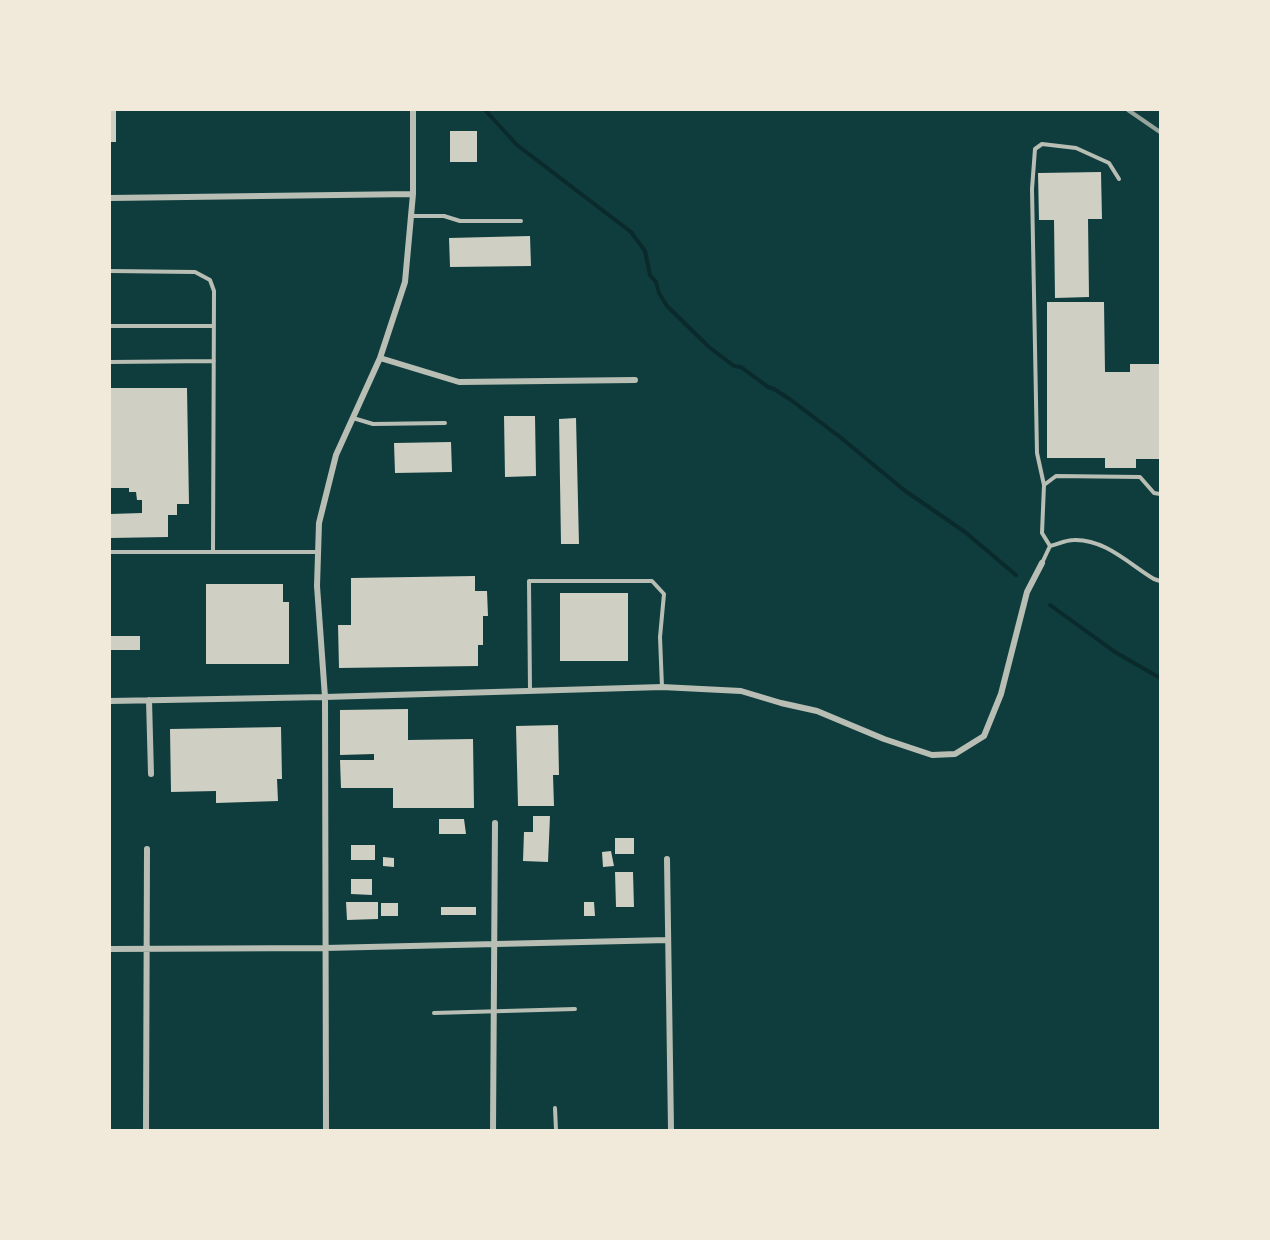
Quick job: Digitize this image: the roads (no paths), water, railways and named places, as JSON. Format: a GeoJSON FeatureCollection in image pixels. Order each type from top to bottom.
{"type":"FeatureCollection","features":[{"type":"Feature","properties":{"kind":"street"},"geometry":{"type":"LineString","coordinates":[[326,1131],[325,698],[317,586],[318,523],[336,456],[380,358],[405,282],[413,194],[413,110]]}},
{"type":"Feature","properties":{"kind":"street"},"geometry":{"type":"LineString","coordinates":[[110,198],[413,194]]}},
{"type":"Feature","properties":{"kind":"street"},"geometry":{"type":"LineString","coordinates":[[380,358],[459,382],[635,380]]}},
{"type":"Feature","properties":{"kind":"street"},"geometry":{"type":"LineString","coordinates":[[110,701],[325,698],[662,687],[741,691],[817,711],[884,739],[932,755],[955,754],[984,736],[1001,694],[1027,592],[1042,563]]}},
{"type":"Feature","properties":{"kind":"street"},"geometry":{"type":"LineString","coordinates":[[149,700],[151,774]]}},
{"type":"Feature","properties":{"kind":"street"},"geometry":{"type":"LineString","coordinates":[[493,1131],[495,823]]}},
{"type":"Feature","properties":{"kind":"street"},"geometry":{"type":"LineString","coordinates":[[146,1131],[147,849]]}},
{"type":"Feature","properties":{"kind":"street"},"geometry":{"type":"LineString","coordinates":[[667,859],[671,1131]]}},
{"type":"Feature","properties":{"kind":"street"},"geometry":{"type":"LineString","coordinates":[[110,949],[326,948],[668,940]]}},
{"type":"Feature","properties":{"kind":"lane"},"geometry":{"type":"LineString","coordinates":[[1050,546],[1042,533],[1044,485],[1037,453],[1032,189],[1035,149],[1042,144],[1076,148],[1108,163],[1119,179]]}},
{"type":"Feature","properties":{"kind":"lane"},"geometry":{"type":"LineString","coordinates":[[411,216],[444,216],[460,221],[521,221]]}},
{"type":"Feature","properties":{"kind":"lane"},"geometry":{"type":"LineString","coordinates":[[110,271],[195,272],[210,280],[214,291],[213,552]]}},
{"type":"Feature","properties":{"kind":"lane"},"geometry":{"type":"LineString","coordinates":[[110,326],[213,326]]}},
{"type":"Feature","properties":{"kind":"lane"},"geometry":{"type":"LineString","coordinates":[[110,362],[213,362]]}},
{"type":"Feature","properties":{"kind":"lane"},"geometry":{"type":"LineString","coordinates":[[353,418],[373,424],[445,423]]}},
{"type":"Feature","properties":{"kind":"lane"},"geometry":{"type":"LineString","coordinates":[[1044,485],[1056,476],[1140,477],[1154,493],[1161,494]]}},
{"type":"Feature","properties":{"kind":"lane"},"geometry":{"type":"LineString","coordinates":[[1042,563],[1050,546],[1072,540],[1094,542],[1117,553],[1154,579],[1161,581]]}},
{"type":"Feature","properties":{"kind":"lane"},"geometry":{"type":"LineString","coordinates":[[110,552],[318,552]]}},
{"type":"Feature","properties":{"kind":"lane"},"geometry":{"type":"LineString","coordinates":[[530,692],[529,581],[652,581],[664,594],[660,637],[662,687]]}},
{"type":"Feature","properties":{"kind":"lane"},"geometry":{"type":"LineString","coordinates":[[434,1013],[575,1009]]}},
{"type":"Feature","properties":{"kind":"lane"},"geometry":{"type":"LineString","coordinates":[[555,1108],[556,1131]]}},
{"type":"Feature","properties":{"kind":"waterway"},"geometry":{"type":"LineString","coordinates":[[485,110],[517,145],[631,232],[645,251],[650,275],[656,282],[659,293],[667,306],[709,347],[734,366],[741,367],[768,387],[791,400],[904,490],[965,532],[1016,575]]}},
{"type":"Feature","properties":{"kind":"waterway"},"geometry":{"type":"LineString","coordinates":[[1050,605],[1115,652],[1160,678]]}},
{"type":"Feature","properties":{"kind":"railway"},"geometry":{"type":"LineString","coordinates":[[1128,110],[1160,132]]}}]}
